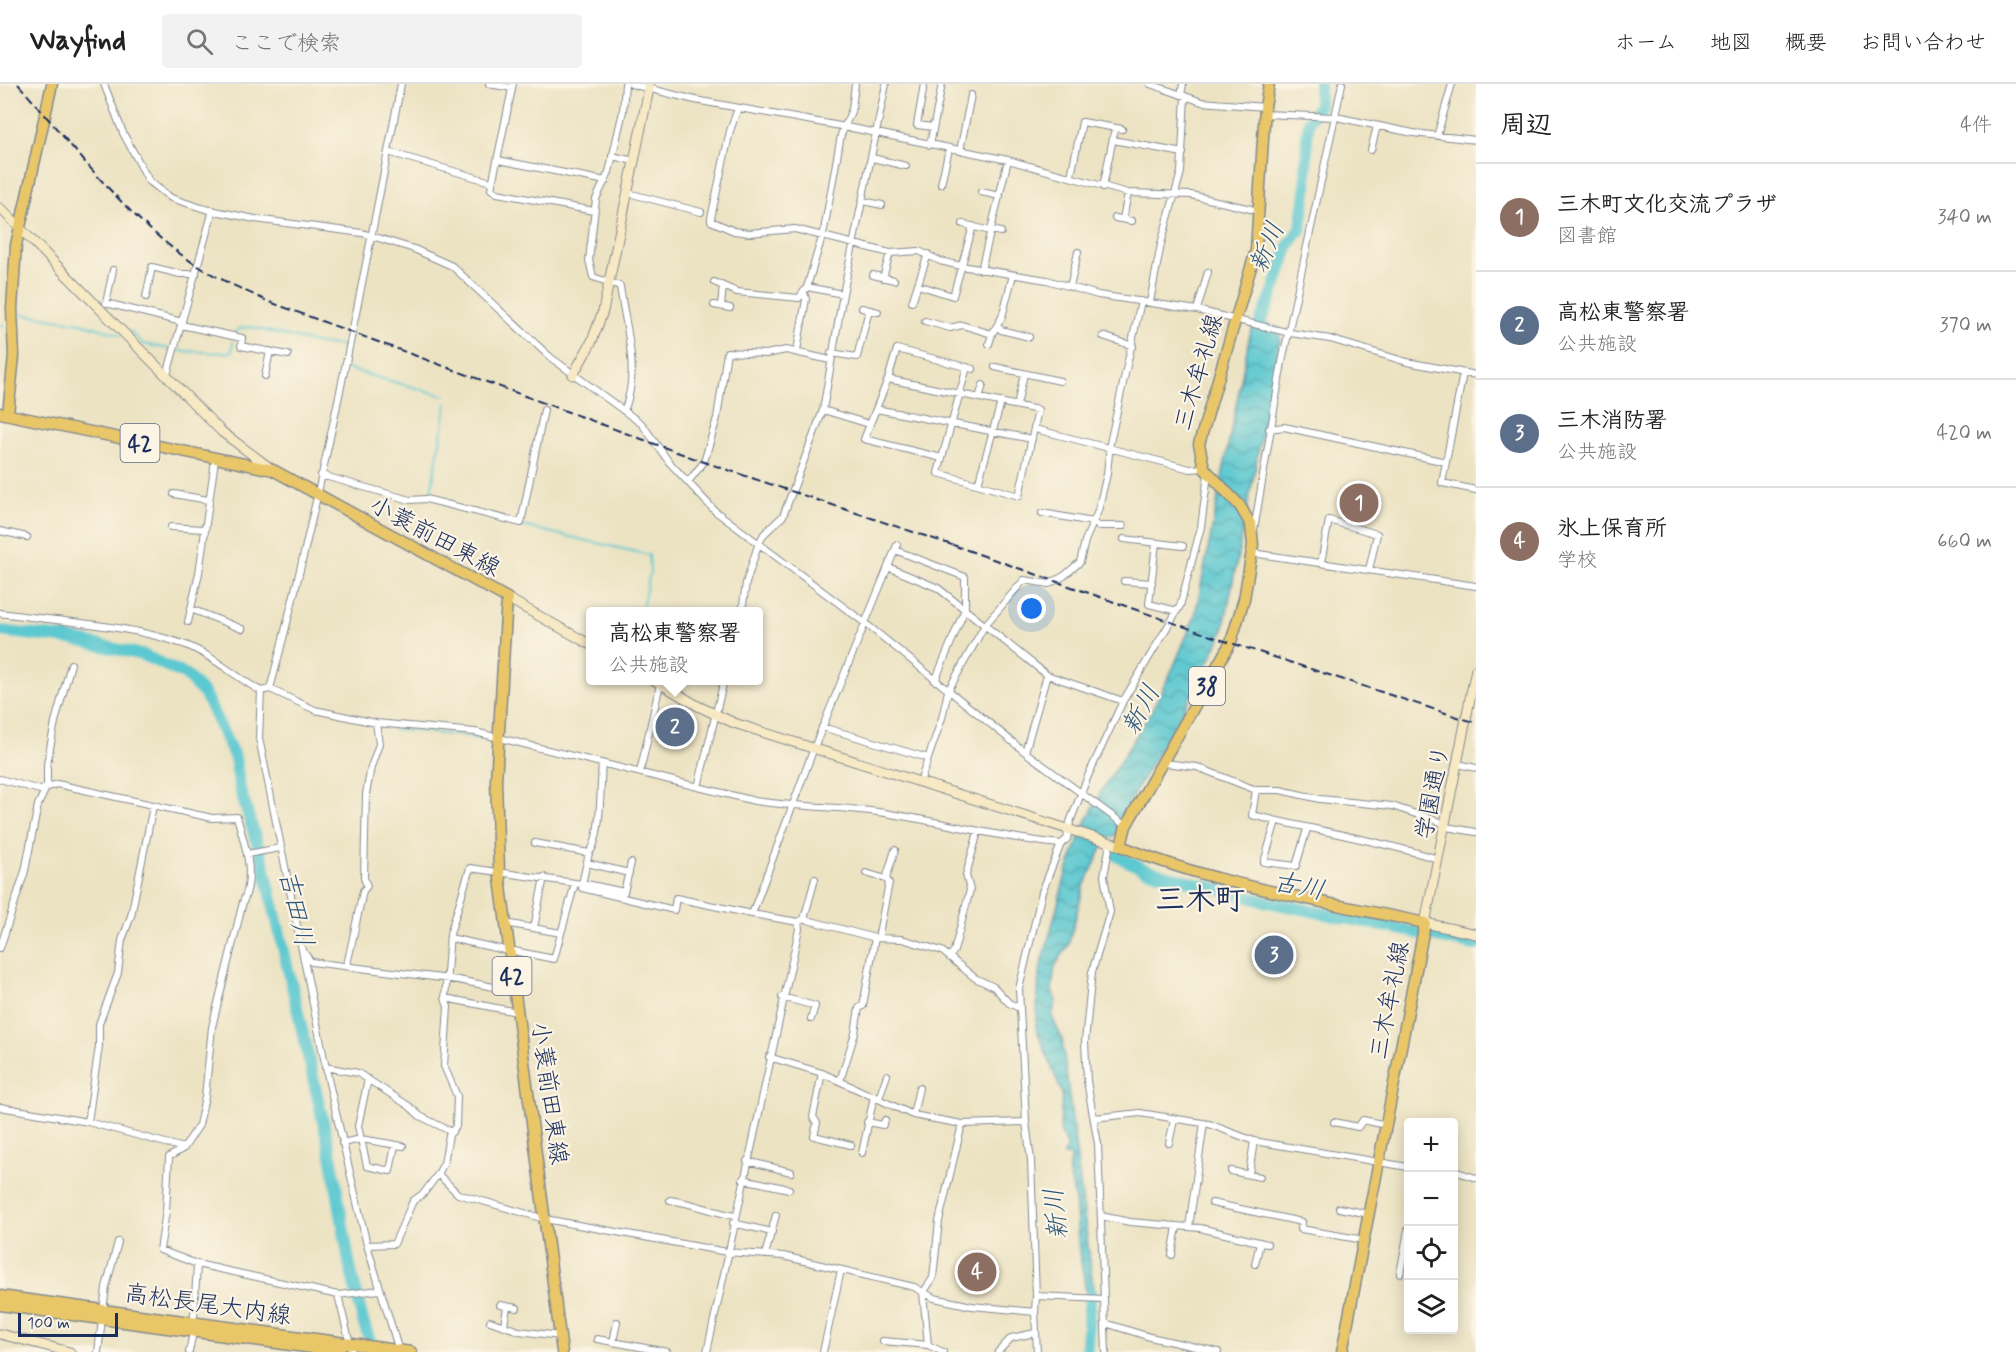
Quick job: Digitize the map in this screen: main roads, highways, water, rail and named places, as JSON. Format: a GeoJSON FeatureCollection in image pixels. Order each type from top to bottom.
{"type":"FeatureCollection","features":[{"type":"Feature","properties":{"kind":"main road","name":"小蓑前田東線"},"geometry":{"type":"LineString","coordinates":[[52,84],[19,227],[13,278],[14,356],[4,414],[214,460],[273,470],[316,496],[507,598],[498,737],[499,871],[546,1219],[561,1352]]}},
{"type":"Feature","properties":{"kind":"main road","name":"三木牟礼線"},"geometry":{"type":"LineString","coordinates":[[1269,84],[1264,110],[1256,250],[1240,320],[1202,427],[1199,453],[1206,471],[1215,483],[1245,513],[1254,536],[1239,620],[1231,642],[1164,763],[1113,844],[1172,866],[1223,880],[1425,923],[1342,1352]]}},
{"type":"Feature","properties":{"kind":"main road","name":"高松長尾大内線"},"geometry":{"type":"LineString","coordinates":[[0,1296],[103,1315]]}},
{"type":"Feature","properties":{"kind":"main road","name":"高松長尾大内線"},"geometry":{"type":"LineString","coordinates":[[0,1305],[411,1352]]}},
{"type":"Feature","properties":{"kind":"main road","name":"高松長尾大内線"},"geometry":{"type":"LineString","coordinates":[[194,1327],[341,1352]]}},
{"type":"Feature","properties":{"kind":"water"},"geometry":{"type":"Polygon","coordinates":[[[1256,322],[1279,328],[1280,341],[1223,632],[1198,684],[1121,816],[1123,821],[1114,837],[1107,838],[1084,886],[1068,946],[1055,966],[1052,990],[1056,1001],[1052,1016],[1062,1039],[1094,1294],[1093,1310],[1088,1310],[1079,1250],[1075,1200],[1069,1172],[1070,1156],[1064,1155],[1067,1149],[1060,1130],[1062,1093],[1036,1028],[1039,974],[1066,874],[1084,826],[1101,792],[1151,712],[1195,616],[1250,334],[1256,322]]]}},
{"type":"Feature","properties":{"kind":"waterway","name":"新川"},"geometry":{"type":"LineString","coordinates":[[1262,338],[1260,323],[1289,245],[1301,228],[1306,191],[1307,136],[1309,121],[1319,105],[1319,84]]}},
{"type":"Feature","properties":{"kind":"waterway"},"geometry":{"type":"LineString","coordinates":[[22,314],[81,323],[121,335]]}},
{"type":"Feature","properties":{"kind":"waterway"},"geometry":{"type":"LineString","coordinates":[[235,332],[241,328],[251,327],[320,344],[342,345],[343,356]]}},
{"type":"Feature","properties":{"kind":"waterway"},"geometry":{"type":"LineString","coordinates":[[130,331],[143,344],[170,349]]}},
{"type":"Feature","properties":{"kind":"waterway"},"geometry":{"type":"LineString","coordinates":[[179,351],[229,353],[232,351],[233,341]]}},
{"type":"Feature","properties":{"kind":"waterway"},"geometry":{"type":"LineString","coordinates":[[341,368],[342,363]]}},
{"type":"Feature","properties":{"kind":"waterway"},"geometry":{"type":"LineString","coordinates":[[347,369],[445,396]]}},
{"type":"Feature","properties":{"kind":"waterway"},"geometry":{"type":"LineString","coordinates":[[430,497],[447,403]]}},
{"type":"Feature","properties":{"kind":"waterway"},"geometry":{"type":"LineString","coordinates":[[518,525],[649,555],[650,572],[642,607]]}},
{"type":"Feature","properties":{"kind":"waterway","name":"吉田川"},"geometry":{"type":"LineString","coordinates":[[0,631],[71,639],[143,655],[186,675],[205,695],[235,758],[240,789],[264,865],[332,1160],[349,1262],[363,1321],[374,1352]]}},
{"type":"Feature","properties":{"kind":"waterway"},"geometry":{"type":"LineString","coordinates":[[392,729],[467,736],[496,742]]}},
{"type":"Feature","properties":{"kind":"waterway"},"geometry":{"type":"LineString","coordinates":[[501,743],[535,750]]}},
{"type":"Feature","properties":{"kind":"waterway","name":"古川"},"geometry":{"type":"LineString","coordinates":[[1117,856],[1146,870],[1259,900],[1476,945]]}},
{"type":"Feature","properties":{"kind":"waterway","name":"新川"},"geometry":{"type":"LineString","coordinates":[[1086,1352],[1091,1294]]}},
{"type":"Feature","properties":{"kind":"railway"},"geometry":{"type":"LineString","coordinates":[[18,84],[132,213],[186,258],[231,284],[267,301],[704,462],[961,548]]}},
{"type":"Feature","properties":{"kind":"railway"},"geometry":{"type":"LineString","coordinates":[[953,545],[1222,640],[1476,723]]}},
{"type":"Feature","properties":{"kind":"place","name":"三木町文化交流プラザ"},"geometry":{"type":"Point","coordinates":[1359,503]}},
{"type":"Feature","properties":{"kind":"place","name":"高松東警察署"},"geometry":{"type":"Point","coordinates":[675,727]}},
{"type":"Feature","properties":{"kind":"place","name":"三木消防署"},"geometry":{"type":"Point","coordinates":[1274,955]}},
{"type":"Feature","properties":{"kind":"place","name":"氷上保育所"},"geometry":{"type":"Point","coordinates":[977,1272]}},
{"type":"Feature","properties":{"kind":"district","name":"三木町"},"geometry":{"type":"Point","coordinates":[1200,899]}}]}
